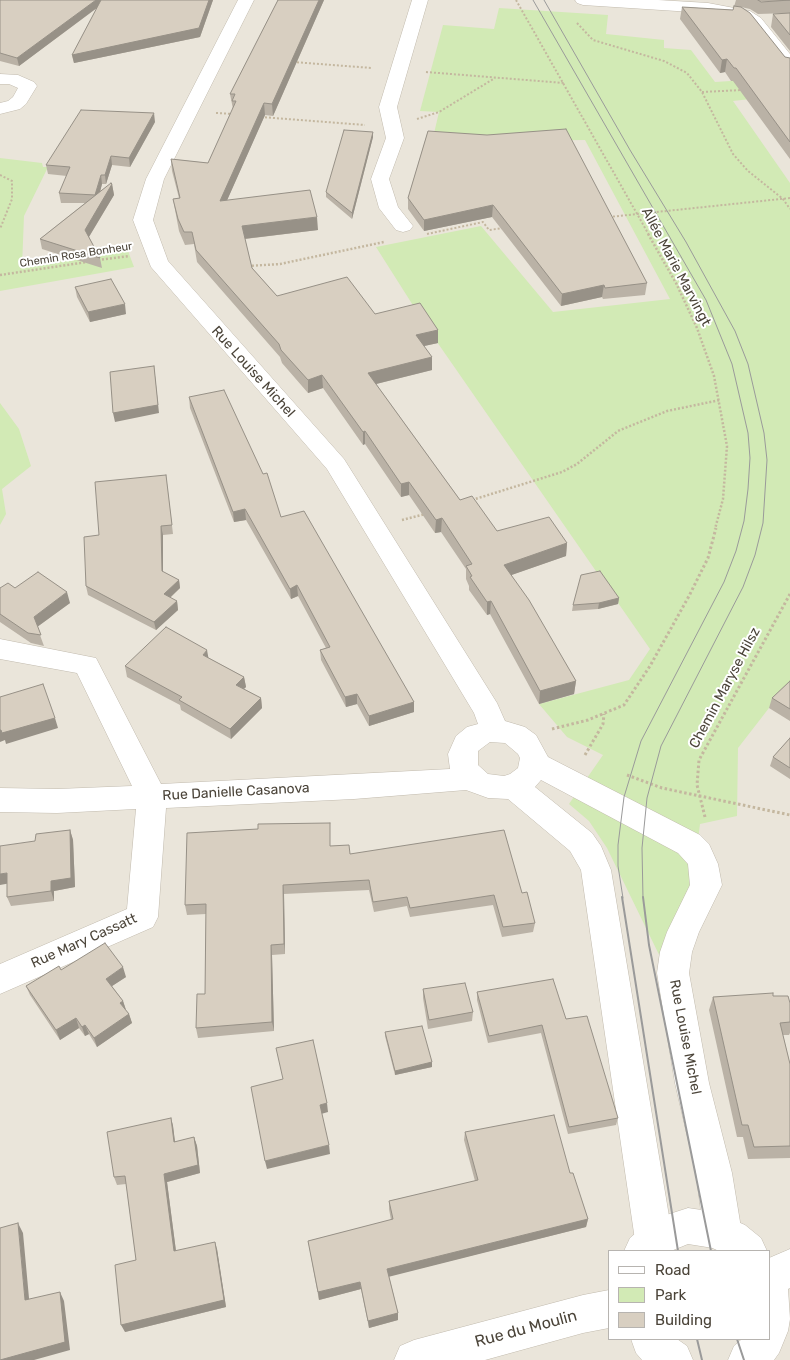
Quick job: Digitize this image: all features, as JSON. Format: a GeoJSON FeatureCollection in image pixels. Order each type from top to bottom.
{"type":"FeatureCollection","features":[{"type":"Feature","properties":{"kind":"street","name":"Rue Louise Michel"},"geometry":{"type":"LineString","coordinates":[[246,0],[154,179],[143,220],[158,263],[336,464],[515,754],[590,854],[596,870],[646,1176],[649,1246]]}},
{"type":"Feature","properties":{"kind":"street"},"geometry":{"type":"LineString","coordinates":[[402,226],[389,208],[380,179],[395,138],[388,107],[420,0]]}},
{"type":"Feature","properties":{"kind":"street"},"geometry":{"type":"LineString","coordinates":[[583,0],[723,5],[755,21],[790,65]]}},
{"type":"Feature","properties":{"kind":"street"},"geometry":{"type":"LineString","coordinates":[[755,21],[777,20]]}},
{"type":"Feature","properties":{"kind":"street"},"geometry":{"type":"LineString","coordinates":[[0,79],[12,79],[28,86],[20,100],[14,105],[0,109]]}},
{"type":"Feature","properties":{"kind":"street"},"geometry":{"type":"LineString","coordinates":[[0,648],[86,665],[152,796]]}},
{"type":"Feature","properties":{"kind":"street"},"geometry":{"type":"LineString","coordinates":[[474,736],[515,754],[492,787],[472,778],[463,766],[463,749],[474,736]]}},
{"type":"Feature","properties":{"kind":"street","name":"Rue Louise Michel"},"geometry":{"type":"LineString","coordinates":[[515,754],[690,844],[698,853],[703,864],[706,885],[683,932],[676,952],[673,973],[692,1083],[714,1173],[736,1242]]}},
{"type":"Feature","properties":{"kind":"street","name":"Rue Danielle Casanova"},"geometry":{"type":"LineString","coordinates":[[0,800],[58,801],[354,787],[440,782],[472,778]]}},
{"type":"Feature","properties":{"kind":"street","name":"Rue Mary Cassatt"},"geometry":{"type":"LineString","coordinates":[[0,978],[142,917],[152,796]]}},
{"type":"Feature","properties":{"kind":"street"},"geometry":{"type":"LineString","coordinates":[[649,1246],[664,1233],[681,1227],[706,1228],[736,1242]]}},
{"type":"Feature","properties":{"kind":"street"},"geometry":{"type":"LineString","coordinates":[[770,1278],[790,1268]]}},
{"type":"Feature","properties":{"kind":"street"},"geometry":{"type":"LineString","coordinates":[[770,1294],[772,1310],[770,1318]]}},
{"type":"Feature","properties":{"kind":"street","name":"Rue du Moulin"},"geometry":{"type":"LineString","coordinates":[[414,1360],[564,1319],[608,1309]]}},
{"type":"Feature","properties":{"kind":"path","name":"Allée Marie Marvingt"},"geometry":{"type":"LineString","coordinates":[[515,754],[624,705],[650,666],[708,558],[720,517],[727,464],[725,428],[720,400],[714,376],[697,328],[676,283],[516,0]]}},
{"type":"Feature","properties":{"kind":"path"},"geometry":{"type":"LineString","coordinates":[[575,20],[593,40],[664,61],[687,73],[702,92],[733,154],[748,171],[783,199],[790,208]]}},
{"type":"Feature","properties":{"kind":"path"},"geometry":{"type":"LineString","coordinates":[[257,116],[391,127],[439,112],[496,78]]}},
{"type":"Feature","properties":{"kind":"path"},"geometry":{"type":"LineString","coordinates":[[702,92],[746,89]]}},
{"type":"Feature","properties":{"kind":"path"},"geometry":{"type":"LineString","coordinates":[[190,111],[238,115]]}},
{"type":"Feature","properties":{"kind":"path"},"geometry":{"type":"LineString","coordinates":[[0,175],[12,181],[12,199],[0,228]]}},
{"type":"Feature","properties":{"kind":"path"},"geometry":{"type":"LineString","coordinates":[[608,217],[790,198]]}},
{"type":"Feature","properties":{"kind":"path","name":"Chemin Rosa Bonheur"},"geometry":{"type":"LineString","coordinates":[[98,260],[154,252]]}},
{"type":"Feature","properties":{"kind":"path","name":"Chemin Rosa Bonheur"},"geometry":{"type":"LineString","coordinates":[[0,275],[88,262]]}},
{"type":"Feature","properties":{"kind":"path"},"geometry":{"type":"LineString","coordinates":[[242,266],[280,264]]}},
{"type":"Feature","properties":{"kind":"path"},"geometry":{"type":"LineString","coordinates":[[469,501],[562,472],[576,464],[618,431],[667,411],[720,400]]}},
{"type":"Feature","properties":{"kind":"path"},"geometry":{"type":"LineString","coordinates":[[375,528],[431,512]]}},
{"type":"Feature","properties":{"kind":"path","name":"Chemin Maryse Hilsz"},"geometry":{"type":"LineString","coordinates":[[698,797],[697,773],[699,760],[742,677],[790,594]]}},
{"type":"Feature","properties":{"kind":"path"},"geometry":{"type":"LineString","coordinates":[[584,759],[603,724],[604,713]]}},
{"type":"Feature","properties":{"kind":"path"},"geometry":{"type":"LineString","coordinates":[[620,772],[662,788],[790,815]]}},
{"type":"Feature","properties":{"kind":"shaded area"},"geometry":{"type":"Polygon","coordinates":[[[0,0],[790,0],[790,1360],[0,1360],[0,0]]]}},
{"type":"Feature","properties":{"kind":"green space"},"geometry":{"type":"Polygon","coordinates":[[[499,8],[608,15],[606,34],[664,40],[664,48],[691,50],[715,82],[746,80],[759,98],[733,101],[790,183],[790,688],[769,708],[738,748],[737,816],[700,824],[692,887],[666,969],[607,848],[589,821],[569,804],[603,755],[567,737],[539,704],[629,680],[650,649],[428,329],[376,247],[481,226],[553,312],[670,299],[585,140],[432,142],[439,112],[420,111],[443,25],[494,29],[499,8]]]}},
{"type":"Feature","properties":{"kind":"green space"},"geometry":{"type":"Polygon","coordinates":[[[0,158],[42,163],[43,167],[48,167],[24,216],[22,267],[128,251],[134,267],[0,291],[0,158]]]}},
{"type":"Feature","properties":{"kind":"green space"},"geometry":{"type":"Polygon","coordinates":[[[0,403],[19,429],[31,466],[2,489],[6,514],[0,525],[0,403]]]}},
{"type":"Feature","properties":{"kind":"building"},"geometry":{"type":"Polygon","coordinates":[[[0,0],[96,0],[17,58],[0,53],[0,0]]]}},
{"type":"Feature","properties":{"kind":"building"},"geometry":{"type":"Polygon","coordinates":[[[101,0],[209,0],[199,28],[72,55],[101,0]]]}},
{"type":"Feature","properties":{"kind":"building"},"geometry":{"type":"Polygon","coordinates":[[[278,0],[319,0],[272,104],[264,103],[220,201],[310,190],[317,217],[242,226],[252,268],[277,296],[347,277],[375,314],[420,303],[438,330],[416,335],[432,357],[368,373],[460,500],[472,496],[497,531],[549,517],[567,543],[504,565],[529,600],[576,681],[540,691],[491,601],[487,602],[470,577],[472,576],[466,566],[472,564],[442,518],[436,520],[409,482],[401,484],[365,431],[363,432],[322,375],[308,380],[281,350],[279,344],[196,250],[192,232],[184,232],[178,219],[173,199],[180,198],[171,159],[208,163],[236,101],[232,101],[235,94],[230,94],[278,0]]]}},
{"type":"Feature","properties":{"kind":"building"},"geometry":{"type":"Polygon","coordinates":[[[758,0],[790,0],[761,2],[758,0]]]}},
{"type":"Feature","properties":{"kind":"building"},"geometry":{"type":"Polygon","coordinates":[[[734,6],[741,7],[750,13],[785,57],[790,58],[790,142],[736,68],[727,59],[722,60],[682,7],[733,10],[734,6]]]}},
{"type":"Feature","properties":{"kind":"building"},"geometry":{"type":"Polygon","coordinates":[[[790,13],[790,35],[773,14],[790,13]]]}},
{"type":"Feature","properties":{"kind":"building"},"geometry":{"type":"Polygon","coordinates":[[[81,110],[154,113],[129,158],[111,156],[105,175],[101,175],[95,195],[59,193],[70,167],[46,165],[81,110]]]}},
{"type":"Feature","properties":{"kind":"building"},"geometry":{"type":"Polygon","coordinates":[[[566,129],[647,283],[605,288],[604,285],[562,294],[493,205],[424,220],[408,198],[428,131],[487,135],[566,129]]]}},
{"type":"Feature","properties":{"kind":"building"},"geometry":{"type":"Polygon","coordinates":[[[344,130],[373,132],[352,213],[326,192],[344,130]]]}},
{"type":"Feature","properties":{"kind":"building"},"geometry":{"type":"Polygon","coordinates":[[[111,183],[85,230],[100,258],[40,239],[111,183]]]}},
{"type":"Feature","properties":{"kind":"building"},"geometry":{"type":"Polygon","coordinates":[[[111,279],[125,304],[88,312],[75,287],[111,279]]]}},
{"type":"Feature","properties":{"kind":"building"},"geometry":{"type":"Polygon","coordinates":[[[154,366],[158,405],[113,413],[110,372],[154,366]]]}},
{"type":"Feature","properties":{"kind":"building"},"geometry":{"type":"Polygon","coordinates":[[[224,390],[263,474],[267,473],[281,517],[304,511],[414,702],[369,716],[357,694],[345,697],[320,650],[330,647],[297,585],[290,589],[245,509],[233,512],[189,397],[224,390]]]}},
{"type":"Feature","properties":{"kind":"building"},"geometry":{"type":"Polygon","coordinates":[[[166,475],[172,525],[161,526],[162,571],[179,580],[164,594],[177,601],[154,622],[86,586],[84,537],[99,535],[95,482],[166,475]]]}},
{"type":"Feature","properties":{"kind":"building"},"geometry":{"type":"Polygon","coordinates":[[[600,571],[619,598],[599,603],[573,605],[581,575],[600,571]]]}},
{"type":"Feature","properties":{"kind":"building"},"geometry":{"type":"Polygon","coordinates":[[[38,572],[67,592],[34,617],[41,635],[28,633],[0,614],[0,588],[8,583],[15,588],[38,572]]]}},
{"type":"Feature","properties":{"kind":"building"},"geometry":{"type":"Polygon","coordinates":[[[166,627],[207,650],[203,655],[244,677],[236,685],[261,698],[230,729],[179,700],[182,697],[125,666],[166,627]]]}},
{"type":"Feature","properties":{"kind":"building"},"geometry":{"type":"Polygon","coordinates":[[[790,681],[790,709],[772,698],[790,681]]]}},
{"type":"Feature","properties":{"kind":"building"},"geometry":{"type":"Polygon","coordinates":[[[43,684],[55,718],[2,733],[0,730],[0,697],[43,684]]]}},
{"type":"Feature","properties":{"kind":"building"},"geometry":{"type":"Polygon","coordinates":[[[790,738],[790,768],[773,757],[790,738]]]}},
{"type":"Feature","properties":{"kind":"building"},"geometry":{"type":"Polygon","coordinates":[[[330,823],[330,846],[349,845],[350,854],[504,830],[522,893],[527,892],[535,923],[503,927],[494,895],[410,908],[407,897],[373,902],[369,880],[283,885],[284,944],[271,945],[272,1022],[196,1028],[197,994],[205,994],[206,904],[185,905],[187,833],[258,829],[258,824],[330,823]]]}},
{"type":"Feature","properties":{"kind":"building"},"geometry":{"type":"Polygon","coordinates":[[[70,830],[71,878],[51,881],[51,891],[7,897],[7,873],[0,874],[0,846],[35,841],[36,834],[70,830]]]}},
{"type":"Feature","properties":{"kind":"building"},"geometry":{"type":"Polygon","coordinates":[[[105,943],[123,967],[106,979],[123,1001],[120,1003],[129,1014],[94,1038],[85,1025],[82,1027],[76,1018],[56,1030],[26,986],[59,966],[61,970],[105,943]]]}},
{"type":"Feature","properties":{"kind":"building"},"geometry":{"type":"Polygon","coordinates":[[[553,979],[566,1019],[587,1016],[618,1118],[569,1127],[542,1025],[489,1036],[477,992],[553,979]]]}},
{"type":"Feature","properties":{"kind":"building"},"geometry":{"type":"Polygon","coordinates":[[[465,983],[473,1012],[429,1020],[423,989],[465,983]]]}},
{"type":"Feature","properties":{"kind":"building"},"geometry":{"type":"Polygon","coordinates":[[[773,993],[773,996],[788,996],[790,1003],[790,1022],[780,1023],[790,1064],[790,1146],[754,1147],[748,1125],[742,1125],[713,997],[773,993]]]}},
{"type":"Feature","properties":{"kind":"building"},"geometry":{"type":"Polygon","coordinates":[[[422,1026],[432,1062],[395,1071],[385,1032],[422,1026]]]}},
{"type":"Feature","properties":{"kind":"building"},"geometry":{"type":"Polygon","coordinates":[[[313,1040],[327,1103],[320,1105],[329,1145],[265,1161],[251,1087],[283,1079],[276,1048],[313,1040]]]}},
{"type":"Feature","properties":{"kind":"building"},"geometry":{"type":"Polygon","coordinates":[[[554,1115],[570,1173],[573,1173],[588,1219],[387,1269],[398,1313],[368,1321],[360,1282],[318,1292],[308,1241],[393,1219],[389,1201],[478,1180],[465,1132],[554,1115]]]}},
{"type":"Feature","properties":{"kind":"building"},"geometry":{"type":"Polygon","coordinates":[[[171,1118],[174,1142],[194,1137],[198,1165],[164,1174],[174,1251],[215,1242],[224,1300],[121,1325],[115,1265],[136,1260],[125,1176],[114,1177],[107,1132],[171,1118]]]}},
{"type":"Feature","properties":{"kind":"building"},"geometry":{"type":"Polygon","coordinates":[[[18,1223],[25,1300],[60,1292],[65,1342],[0,1360],[0,1228],[18,1223]]]}},
{"type":"Feature","properties":{"kind":"tram line"},"geometry":{"type":"LineString","coordinates":[[533,0],[706,300],[732,364],[748,433],[750,458],[748,489],[744,521],[736,551],[724,582],[641,741],[624,797],[618,845],[618,866],[623,898]]}},
{"type":"Feature","properties":{"kind":"tram line"},"geometry":{"type":"LineString","coordinates":[[544,0],[630,150],[686,242],[735,331],[748,364],[764,433],[767,460],[763,523],[755,555],[743,587],[661,746],[647,798],[642,848],[643,898]]}},
{"type":"Feature","properties":{"kind":"tram line"},"geometry":{"type":"LineString","coordinates":[[622,897],[678,1250]]}},
{"type":"Feature","properties":{"kind":"tram line"},"geometry":{"type":"LineString","coordinates":[[643,897],[649,945],[711,1250]]}},
{"type":"Feature","properties":{"kind":"tram line"},"geometry":{"type":"LineString","coordinates":[[697,1340],[702,1360]]}},
{"type":"Feature","properties":{"kind":"tram line"},"geometry":{"type":"LineString","coordinates":[[737,1340],[744,1360]]}}]}
